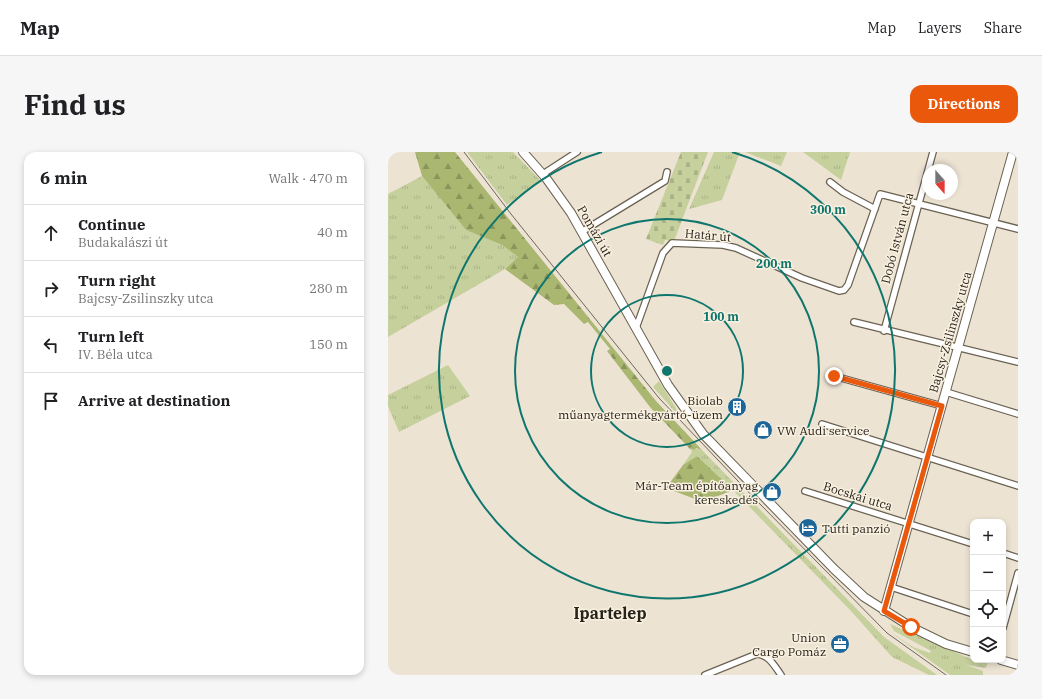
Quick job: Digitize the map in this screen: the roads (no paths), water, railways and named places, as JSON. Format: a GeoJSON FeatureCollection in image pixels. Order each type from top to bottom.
{"type":"FeatureCollection","features":[{"type":"Feature","properties":{"kind":"main road","name":"Pomázi út"},"geometry":{"type":"LineString","coordinates":[[523,152],[543,174],[583,231],[675,397],[703,434],[834,569],[864,597],[884,611],[930,636],[970,651]]}},
{"type":"Feature","properties":{"kind":"main road","name":"Bajcsy-Zsilinszky utca"},"geometry":{"type":"LineString","coordinates":[[884,611],[1013,152]]}},
{"type":"Feature","properties":{"kind":"main road"},"geometry":{"type":"LineString","coordinates":[[1006,661],[1018,665]]}},
{"type":"Feature","properties":{"kind":"street"},"geometry":{"type":"LineString","coordinates":[[543,174],[577,152]]}},
{"type":"Feature","properties":{"kind":"street","name":"Dobó István utca"},"geometry":{"type":"LineString","coordinates":[[884,331],[933,152]]}},
{"type":"Feature","properties":{"kind":"street"},"geometry":{"type":"LineString","coordinates":[[583,231],[665,181],[667,172]]}},
{"type":"Feature","properties":{"kind":"street"},"geometry":{"type":"LineString","coordinates":[[830,182],[843,192],[875,210]]}},
{"type":"Feature","properties":{"kind":"street","name":"Határ út"},"geometry":{"type":"LineString","coordinates":[[636,328],[663,253],[672,243],[723,245],[736,248],[802,278],[839,291],[844,290],[848,285],[861,253],[880,194],[918,205]]}},
{"type":"Feature","properties":{"kind":"street"},"geometry":{"type":"LineString","coordinates":[[918,205],[1018,229]]}},
{"type":"Feature","properties":{"kind":"street"},"geometry":{"type":"LineString","coordinates":[[854,322],[884,331],[958,346],[1018,362]]}},
{"type":"Feature","properties":{"kind":"street"},"geometry":{"type":"LineString","coordinates":[[834,376],[942,406]]}},
{"type":"Feature","properties":{"kind":"street"},"geometry":{"type":"LineString","coordinates":[[946,392],[1018,414]]}},
{"type":"Feature","properties":{"kind":"street"},"geometry":{"type":"LineString","coordinates":[[822,424],[1018,486]]}},
{"type":"Feature","properties":{"kind":"street","name":"Bocskai utca"},"geometry":{"type":"LineString","coordinates":[[805,491],[970,543]]}},
{"type":"Feature","properties":{"kind":"street"},"geometry":{"type":"LineString","coordinates":[[1006,554],[1018,558]]}},
{"type":"Feature","properties":{"kind":"street"},"geometry":{"type":"LineString","coordinates":[[1006,615],[1018,573]]}},
{"type":"Feature","properties":{"kind":"street"},"geometry":{"type":"LineString","coordinates":[[891,587],[970,613]]}},
{"type":"Feature","properties":{"kind":"street"},"geometry":{"type":"LineString","coordinates":[[705,675],[756,654],[763,655],[768,658],[781,675]]}},
{"type":"Feature","properties":{"kind":"waterway"},"geometry":{"type":"LineString","coordinates":[[1007,624],[1018,585]]}},
{"type":"Feature","properties":{"kind":"tram line"},"geometry":{"type":"LineString","coordinates":[[464,152],[511,214],[659,398],[757,501],[887,633],[946,675]]}},
{"type":"Feature","properties":{"kind":"place","name":"Biolab műanyagtermékgyártó-üzem"},"geometry":{"type":"Point","coordinates":[737,407]}},
{"type":"Feature","properties":{"kind":"place","name":"VW Audi service"},"geometry":{"type":"Point","coordinates":[763,430]}},
{"type":"Feature","properties":{"kind":"place","name":"Már-Team építőanyag kereskedés"},"geometry":{"type":"Point","coordinates":[772,492]}},
{"type":"Feature","properties":{"kind":"place","name":"Tutti panzió"},"geometry":{"type":"Point","coordinates":[808,528]}},
{"type":"Feature","properties":{"kind":"place","name":"Union Cargo Pomáz"},"geometry":{"type":"Point","coordinates":[840,644]}},
{"type":"Feature","properties":{"kind":"district","name":"Ipartelep"},"geometry":{"type":"Point","coordinates":[610,613]}}]}
